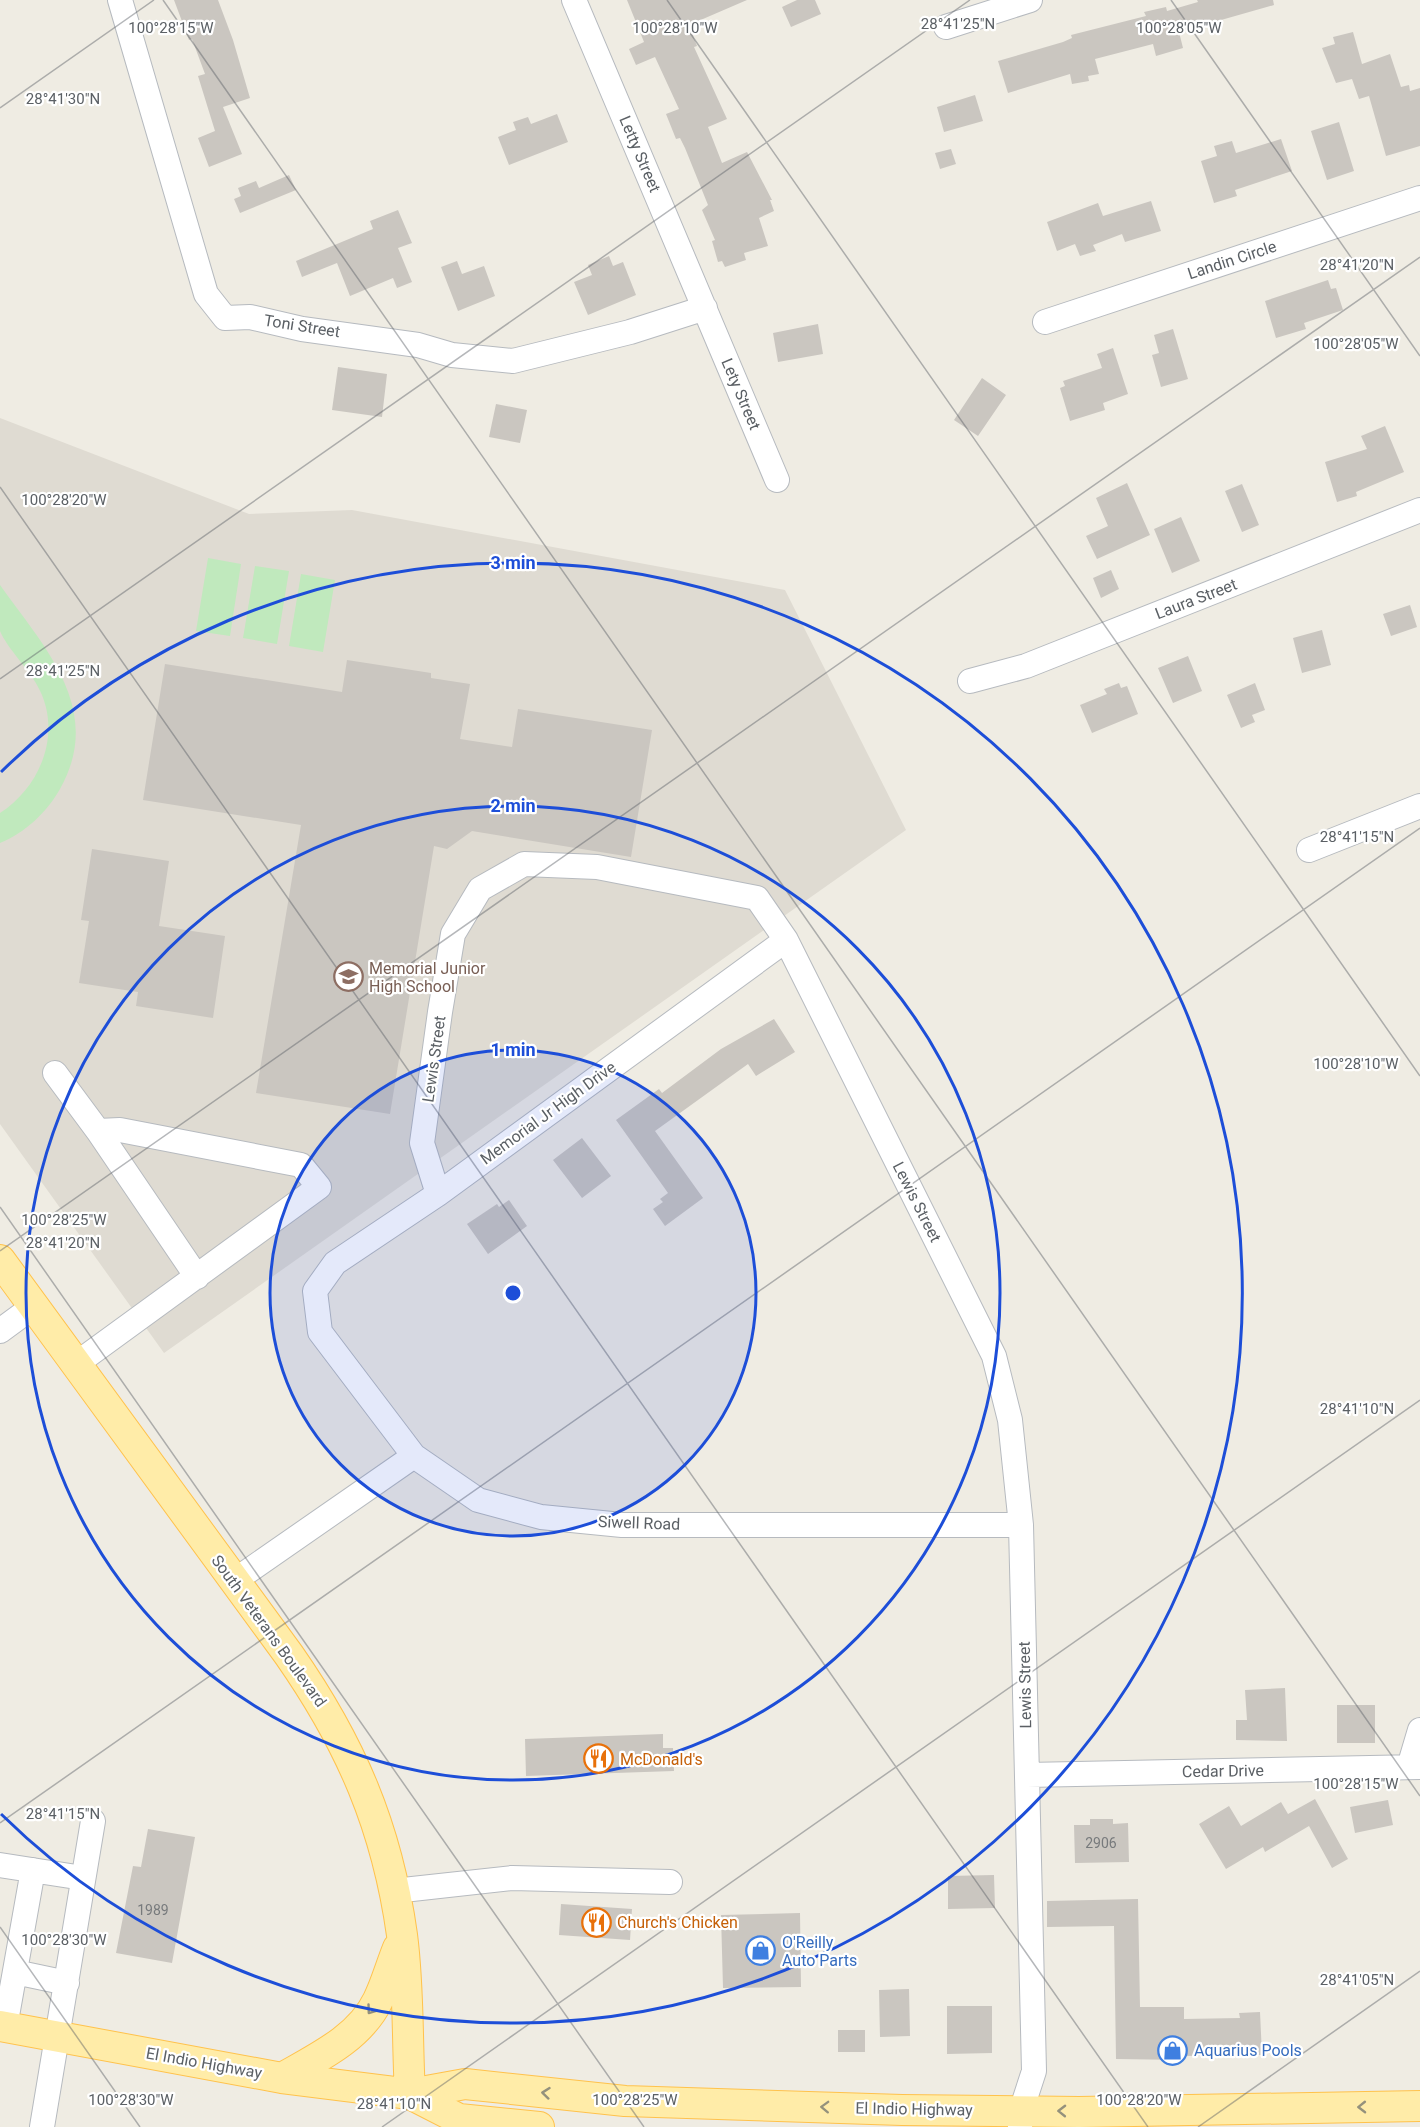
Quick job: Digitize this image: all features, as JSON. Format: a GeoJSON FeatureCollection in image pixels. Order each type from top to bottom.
{"type":"FeatureCollection","features":[{"type":"Feature","properties":{"kind":"main road","name":"South Veterans Boulevard"},"geometry":{"type":"LineString","coordinates":[[0,1260],[318,1696],[349,1751],[372,1804],[394,1891],[402,1937],[410,2094]]}},
{"type":"Feature","properties":{"kind":"main road"},"geometry":{"type":"LineString","coordinates":[[282,2078],[331,2049],[360,2025],[377,2002],[402,1937]]}},
{"type":"Feature","properties":{"kind":"main road","name":"El Indio Highway"},"geometry":{"type":"LineString","coordinates":[[3,2027],[282,2078],[410,2094],[465,2084],[625,2101],[902,2110],[1021,2119],[1401,2113]]}},
{"type":"Feature","properties":{"kind":"main road","name":"El Indio Highway"},"geometry":{"type":"LineString","coordinates":[[410,2094],[459,2119],[539,2127]]}},
{"type":"Feature","properties":{"kind":"street","name":"Toni Street"},"geometry":{"type":"LineString","coordinates":[[120,0],[206,294],[225,318],[250,317],[302,328],[406,343],[452,355],[513,361],[630,332],[705,308]]}},
{"type":"Feature","properties":{"kind":"street","name":"Letty Street"},"geometry":{"type":"LineString","coordinates":[[574,0],[705,308]]}},
{"type":"Feature","properties":{"kind":"street"},"geometry":{"type":"LineString","coordinates":[[946,27],[1030,0]]}},
{"type":"Feature","properties":{"kind":"street","name":"Landin Circle"},"geometry":{"type":"LineString","coordinates":[[1045,322],[1420,198]]}},
{"type":"Feature","properties":{"kind":"street","name":"Lety Street"},"geometry":{"type":"LineString","coordinates":[[705,308],[777,480]]}},
{"type":"Feature","properties":{"kind":"street","name":"Laura Street"},"geometry":{"type":"LineString","coordinates":[[970,681],[1026,666],[1420,510]]}},
{"type":"Feature","properties":{"kind":"street"},"geometry":{"type":"LineString","coordinates":[[1309,850],[1420,806]]}},
{"type":"Feature","properties":{"kind":"street","name":"Lewis Street"},"geometry":{"type":"LineString","coordinates":[[438,1194],[422,1143],[435,1047],[453,934],[480,889],[524,864],[597,867],[757,897],[786,940],[994,1356],[1010,1420],[1021,1525],[1034,2071],[1021,2119]]}},
{"type":"Feature","properties":{"kind":"street","name":"Memorial Jr High Drive"},"geometry":{"type":"LineString","coordinates":[[315,1291],[335,1263],[438,1194],[786,940]]}},
{"type":"Feature","properties":{"kind":"street"},"geometry":{"type":"LineString","coordinates":[[55,1073],[98,1131],[197,1277]]}},
{"type":"Feature","properties":{"kind":"street"},"geometry":{"type":"LineString","coordinates":[[76,1364],[319,1188],[301,1165],[120,1130],[98,1131]]}},
{"type":"Feature","properties":{"kind":"street","name":"Siwell Road"},"geometry":{"type":"LineString","coordinates":[[315,1291],[320,1332],[414,1456],[478,1500],[541,1516],[622,1525],[1021,1525]]}},
{"type":"Feature","properties":{"kind":"street"},"geometry":{"type":"LineString","coordinates":[[0,1331],[34,1306]]}},
{"type":"Feature","properties":{"kind":"street"},"geometry":{"type":"LineString","coordinates":[[234,1581],[414,1456]]}},
{"type":"Feature","properties":{"kind":"street"},"geometry":{"type":"LineString","coordinates":[[1414,1767],[1420,1730]]}},
{"type":"Feature","properties":{"kind":"street","name":"Cedar Drive"},"geometry":{"type":"LineString","coordinates":[[1027,1775],[1414,1767]]}},
{"type":"Feature","properties":{"kind":"street"},"geometry":{"type":"LineString","coordinates":[[42,2127],[93,1821]]}},
{"type":"Feature","properties":{"kind":"street"},"geometry":{"type":"LineString","coordinates":[[0,1865],[83,1878]]}},
{"type":"Feature","properties":{"kind":"street"},"geometry":{"type":"LineString","coordinates":[[3,2027],[33,1870]]}},
{"type":"Feature","properties":{"kind":"street"},"geometry":{"type":"LineString","coordinates":[[394,1891],[512,1878],[670,1882]]}},
{"type":"Feature","properties":{"kind":"street"},"geometry":{"type":"LineString","coordinates":[[15,1972],[67,1983]]}},
{"type":"Feature","properties":{"kind":"shaded area","name":"Memorial Junior High School"},"geometry":{"type":"Polygon","coordinates":[[[0,418],[249,514],[352,510],[785,590],[906,830],[164,1353],[0,1124],[0,418]]]}},
{"type":"Feature","properties":{"kind":"green space"},"geometry":{"type":"Polygon","coordinates":[[[208,558],[241,564],[230,636],[196,631],[208,558]]]}},
{"type":"Feature","properties":{"kind":"green space"},"geometry":{"type":"Polygon","coordinates":[[[255,566],[289,571],[277,644],[243,638],[255,566]]]}},
{"type":"Feature","properties":{"kind":"green space"},"geometry":{"type":"Polygon","coordinates":[[[301,574],[335,580],[323,652],[289,646],[301,574]]]}},
{"type":"Feature","properties":{"kind":"green space"},"geometry":{"type":"Polygon","coordinates":[[[0,585],[50,656],[63,680],[72,706],[76,732],[72,760],[55,798],[27,828],[0,843],[0,813],[15,802],[37,772],[48,738],[48,720],[45,702],[37,685],[0,631],[0,585]]]}},
{"type":"Feature","properties":{"kind":"building"},"geometry":{"type":"Polygon","coordinates":[[[174,0],[218,0],[233,40],[250,98],[223,107],[242,154],[209,167],[198,138],[215,131],[198,76],[205,74],[174,0]]]}},
{"type":"Feature","properties":{"kind":"building"},"geometry":{"type":"Polygon","coordinates":[[[627,0],[747,0],[689,25],[697,46],[694,47],[727,119],[708,127],[722,163],[747,152],[772,200],[770,200],[774,211],[759,218],[768,246],[744,253],[746,260],[725,267],[722,261],[718,262],[712,241],[715,240],[702,210],[708,205],[685,148],[680,138],[676,139],[666,114],[679,109],[655,57],[636,65],[629,49],[644,42],[627,0]]]}},
{"type":"Feature","properties":{"kind":"building"},"geometry":{"type":"Polygon","coordinates":[[[797,0],[815,0],[821,14],[791,27],[782,7],[797,0]]]}},
{"type":"Feature","properties":{"kind":"building"},"geometry":{"type":"Polygon","coordinates":[[[1197,0],[1273,0],[1274,5],[1179,32],[1183,48],[1156,56],[1153,44],[1095,59],[1099,74],[1088,76],[1089,81],[1072,84],[1070,74],[1008,93],[998,61],[1063,42],[1072,38],[1071,35],[1146,16],[1144,12],[1166,7],[1167,11],[1198,2],[1197,0]]]}},
{"type":"Feature","properties":{"kind":"building"},"geometry":{"type":"Polygon","coordinates":[[[1353,32],[1362,64],[1390,54],[1401,87],[1409,85],[1410,91],[1420,88],[1420,146],[1386,156],[1369,96],[1359,99],[1352,79],[1336,83],[1322,48],[1335,44],[1333,37],[1353,32]]]}},
{"type":"Feature","properties":{"kind":"building"},"geometry":{"type":"Polygon","coordinates":[[[975,95],[983,121],[944,132],[937,107],[975,95]]]}},
{"type":"Feature","properties":{"kind":"building"},"geometry":{"type":"Polygon","coordinates":[[[557,114],[568,142],[509,165],[498,137],[516,130],[513,122],[528,117],[531,124],[557,114]]]}},
{"type":"Feature","properties":{"kind":"building"},"geometry":{"type":"Polygon","coordinates":[[[1339,122],[1354,171],[1327,180],[1311,131],[1339,122]]]}},
{"type":"Feature","properties":{"kind":"building"},"geometry":{"type":"Polygon","coordinates":[[[1281,139],[1292,171],[1235,190],[1237,196],[1214,203],[1201,161],[1217,156],[1214,146],[1232,141],[1236,153],[1281,139]]]}},
{"type":"Feature","properties":{"kind":"building"},"geometry":{"type":"Polygon","coordinates":[[[951,149],[956,164],[940,169],[935,153],[951,149]]]}},
{"type":"Feature","properties":{"kind":"building"},"geometry":{"type":"Polygon","coordinates":[[[289,175],[296,190],[240,213],[234,199],[241,196],[238,188],[256,181],[259,188],[289,175]]]}},
{"type":"Feature","properties":{"kind":"building"},"geometry":{"type":"Polygon","coordinates":[[[1151,201],[1161,231],[1125,242],[1122,234],[1093,245],[1096,251],[1080,256],[1075,244],[1057,251],[1047,222],[1098,203],[1103,216],[1151,201]]]}},
{"type":"Feature","properties":{"kind":"building"},"geometry":{"type":"Polygon","coordinates":[[[398,210],[412,243],[398,248],[412,282],[397,288],[393,278],[350,296],[337,263],[302,277],[296,261],[373,229],[370,221],[398,210]]]}},
{"type":"Feature","properties":{"kind":"building"},"geometry":{"type":"Polygon","coordinates":[[[609,256],[613,266],[623,262],[636,295],[588,315],[574,282],[592,275],[588,265],[609,256]]]}},
{"type":"Feature","properties":{"kind":"building"},"geometry":{"type":"Polygon","coordinates":[[[457,261],[462,274],[484,266],[495,296],[458,311],[441,267],[457,261]]]}},
{"type":"Feature","properties":{"kind":"building"},"geometry":{"type":"Polygon","coordinates":[[[1328,280],[1331,289],[1336,288],[1343,310],[1304,323],[1306,329],[1276,338],[1265,301],[1328,280]]]}},
{"type":"Feature","properties":{"kind":"building"},"geometry":{"type":"Polygon","coordinates":[[[818,324],[823,354],[778,362],[773,333],[818,324]]]}},
{"type":"Feature","properties":{"kind":"building"},"geometry":{"type":"Polygon","coordinates":[[[1173,329],[1188,379],[1161,387],[1152,355],[1159,353],[1154,335],[1173,329]]]}},
{"type":"Feature","properties":{"kind":"building"},"geometry":{"type":"Polygon","coordinates":[[[1113,348],[1128,394],[1103,403],[1105,410],[1070,421],[1060,388],[1065,386],[1063,381],[1102,368],[1097,354],[1113,348]]]}},
{"type":"Feature","properties":{"kind":"building"},"geometry":{"type":"Polygon","coordinates":[[[338,367],[387,374],[382,417],[332,410],[338,367]]]}},
{"type":"Feature","properties":{"kind":"building"},"geometry":{"type":"Polygon","coordinates":[[[982,378],[1006,395],[978,436],[954,420],[982,378]]]}},
{"type":"Feature","properties":{"kind":"building"},"geometry":{"type":"Polygon","coordinates":[[[496,404],[527,410],[520,443],[489,437],[496,404]]]}},
{"type":"Feature","properties":{"kind":"building"},"geometry":{"type":"Polygon","coordinates":[[[1385,426],[1404,472],[1356,492],[1357,496],[1337,502],[1325,462],[1367,449],[1361,436],[1385,426]]]}},
{"type":"Feature","properties":{"kind":"building"},"geometry":{"type":"Polygon","coordinates":[[[1127,483],[1150,535],[1097,559],[1086,536],[1108,526],[1096,498],[1127,483]]]}},
{"type":"Feature","properties":{"kind":"building"},"geometry":{"type":"Polygon","coordinates":[[[1242,484],[1259,525],[1242,532],[1225,491],[1242,484]]]}},
{"type":"Feature","properties":{"kind":"building"},"geometry":{"type":"Polygon","coordinates":[[[1181,517],[1200,561],[1172,573],[1154,529],[1181,517]]]}},
{"type":"Feature","properties":{"kind":"building"},"geometry":{"type":"Polygon","coordinates":[[[1111,570],[1119,589],[1101,598],[1093,578],[1111,570]]]}},
{"type":"Feature","properties":{"kind":"building"},"geometry":{"type":"Polygon","coordinates":[[[1410,605],[1417,627],[1391,636],[1383,614],[1410,605]]]}},
{"type":"Feature","properties":{"kind":"building"},"geometry":{"type":"Polygon","coordinates":[[[1322,630],[1331,665],[1302,673],[1293,638],[1322,630]]]}},
{"type":"Feature","properties":{"kind":"building"},"geometry":{"type":"Polygon","coordinates":[[[1188,656],[1202,691],[1173,703],[1158,668],[1188,656]]]}},
{"type":"Feature","properties":{"kind":"building"},"geometry":{"type":"Polygon","coordinates":[[[347,660],[431,673],[431,678],[470,684],[460,739],[512,747],[518,709],[652,730],[631,857],[472,831],[447,849],[434,846],[390,1114],[256,1093],[301,825],[143,800],[165,664],[342,692],[347,660]]]}},
{"type":"Feature","properties":{"kind":"building"},"geometry":{"type":"Polygon","coordinates":[[[1119,683],[1121,688],[1127,686],[1138,714],[1092,733],[1080,705],[1107,694],[1104,689],[1119,683]]]}},
{"type":"Feature","properties":{"kind":"building"},"geometry":{"type":"Polygon","coordinates":[[[1255,683],[1265,710],[1252,715],[1255,722],[1241,728],[1227,695],[1255,683]]]}},
{"type":"Feature","properties":{"kind":"building"},"geometry":{"type":"Polygon","coordinates":[[[92,849],[169,861],[159,926],[225,936],[213,1018],[136,1006],[138,992],[79,983],[89,921],[81,920],[92,849]]]}},
{"type":"Feature","properties":{"kind":"building"},"geometry":{"type":"Polygon","coordinates":[[[774,1019],[795,1052],[756,1076],[748,1064],[655,1131],[703,1198],[665,1226],[653,1209],[663,1202],[660,1199],[668,1193],[616,1120],[659,1089],[662,1093],[721,1049],[774,1019]]]}},
{"type":"Feature","properties":{"kind":"building"},"geometry":{"type":"Polygon","coordinates":[[[582,1138],[611,1176],[582,1198],[553,1160],[582,1138]]]}},
{"type":"Feature","properties":{"kind":"building"},"geometry":{"type":"Polygon","coordinates":[[[509,1200],[527,1226],[488,1254],[467,1224],[497,1204],[499,1207],[509,1200]]]}},
{"type":"Feature","properties":{"kind":"building"},"geometry":{"type":"Polygon","coordinates":[[[1285,1688],[1287,1741],[1236,1740],[1236,1720],[1247,1720],[1245,1690],[1285,1688]]]}},
{"type":"Feature","properties":{"kind":"building"},"geometry":{"type":"Polygon","coordinates":[[[1337,1705],[1375,1705],[1375,1743],[1337,1743],[1337,1705]]]}},
{"type":"Feature","properties":{"kind":"building","name":"McDonald's"},"geometry":{"type":"Polygon","coordinates":[[[663,1734],[663,1748],[673,1748],[674,1771],[526,1776],[525,1739],[663,1734]]]}},
{"type":"Feature","properties":{"kind":"building"},"geometry":{"type":"Polygon","coordinates":[[[1315,1799],[1348,1859],[1332,1868],[1309,1826],[1265,1852],[1263,1847],[1226,1869],[1199,1824],[1229,1806],[1241,1826],[1281,1802],[1288,1814],[1315,1799]]]}},
{"type":"Feature","properties":{"kind":"building"},"geometry":{"type":"Polygon","coordinates":[[[1388,1800],[1393,1825],[1355,1833],[1350,1807],[1388,1800]]]}},
{"type":"Feature","properties":{"kind":"building"},"geometry":{"type":"Polygon","coordinates":[[[1090,1819],[1113,1819],[1113,1824],[1128,1823],[1129,1862],[1075,1863],[1074,1825],[1090,1825],[1090,1819]]]}},
{"type":"Feature","properties":{"kind":"building"},"geometry":{"type":"Polygon","coordinates":[[[148,1829],[195,1837],[172,1963],[116,1953],[133,1866],[141,1867],[148,1829]]]}},
{"type":"Feature","properties":{"kind":"building"},"geometry":{"type":"Polygon","coordinates":[[[994,1875],[995,1908],[948,1909],[948,1876],[994,1875]]]}},
{"type":"Feature","properties":{"kind":"building"},"geometry":{"type":"Polygon","coordinates":[[[1138,1899],[1140,2007],[1184,2007],[1184,2019],[1240,2018],[1239,2013],[1260,2012],[1262,2055],[1184,2056],[1184,2060],[1116,2059],[1114,1926],[1047,1927],[1047,1901],[1138,1899]]]}},
{"type":"Feature","properties":{"kind":"building","name":"Church's Chicken"},"geometry":{"type":"Polygon","coordinates":[[[561,1904],[632,1909],[630,1940],[559,1935],[561,1904]]]}},
{"type":"Feature","properties":{"kind":"building","name":"O'Reilly Auto Parts"},"geometry":{"type":"Polygon","coordinates":[[[800,1913],[801,1987],[723,1988],[721,1915],[800,1913]]]}},
{"type":"Feature","properties":{"kind":"building"},"geometry":{"type":"Polygon","coordinates":[[[909,1989],[910,2036],[880,2037],[879,1990],[909,1989]]]}},
{"type":"Feature","properties":{"kind":"building"},"geometry":{"type":"Polygon","coordinates":[[[947,2006],[992,2006],[992,2053],[947,2054],[947,2006]]]}},
{"type":"Feature","properties":{"kind":"building"},"geometry":{"type":"Polygon","coordinates":[[[838,2030],[865,2030],[865,2052],[838,2052],[838,2030]]]}},
{"type":"Feature","properties":{"kind":"place","name":"Memorial Junior High School"},"geometry":{"type":"Point","coordinates":[348,977]}},
{"type":"Feature","properties":{"kind":"place","name":"McDonald's"},"geometry":{"type":"Point","coordinates":[599,1759]}},
{"type":"Feature","properties":{"kind":"place","name":"Church's Chicken"},"geometry":{"type":"Point","coordinates":[596,1922]}},
{"type":"Feature","properties":{"kind":"place","name":"O'Reilly Auto Parts"},"geometry":{"type":"Point","coordinates":[761,1951]}},
{"type":"Feature","properties":{"kind":"place","name":"Aquarius Pools"},"geometry":{"type":"Point","coordinates":[1173,2050]}}]}
